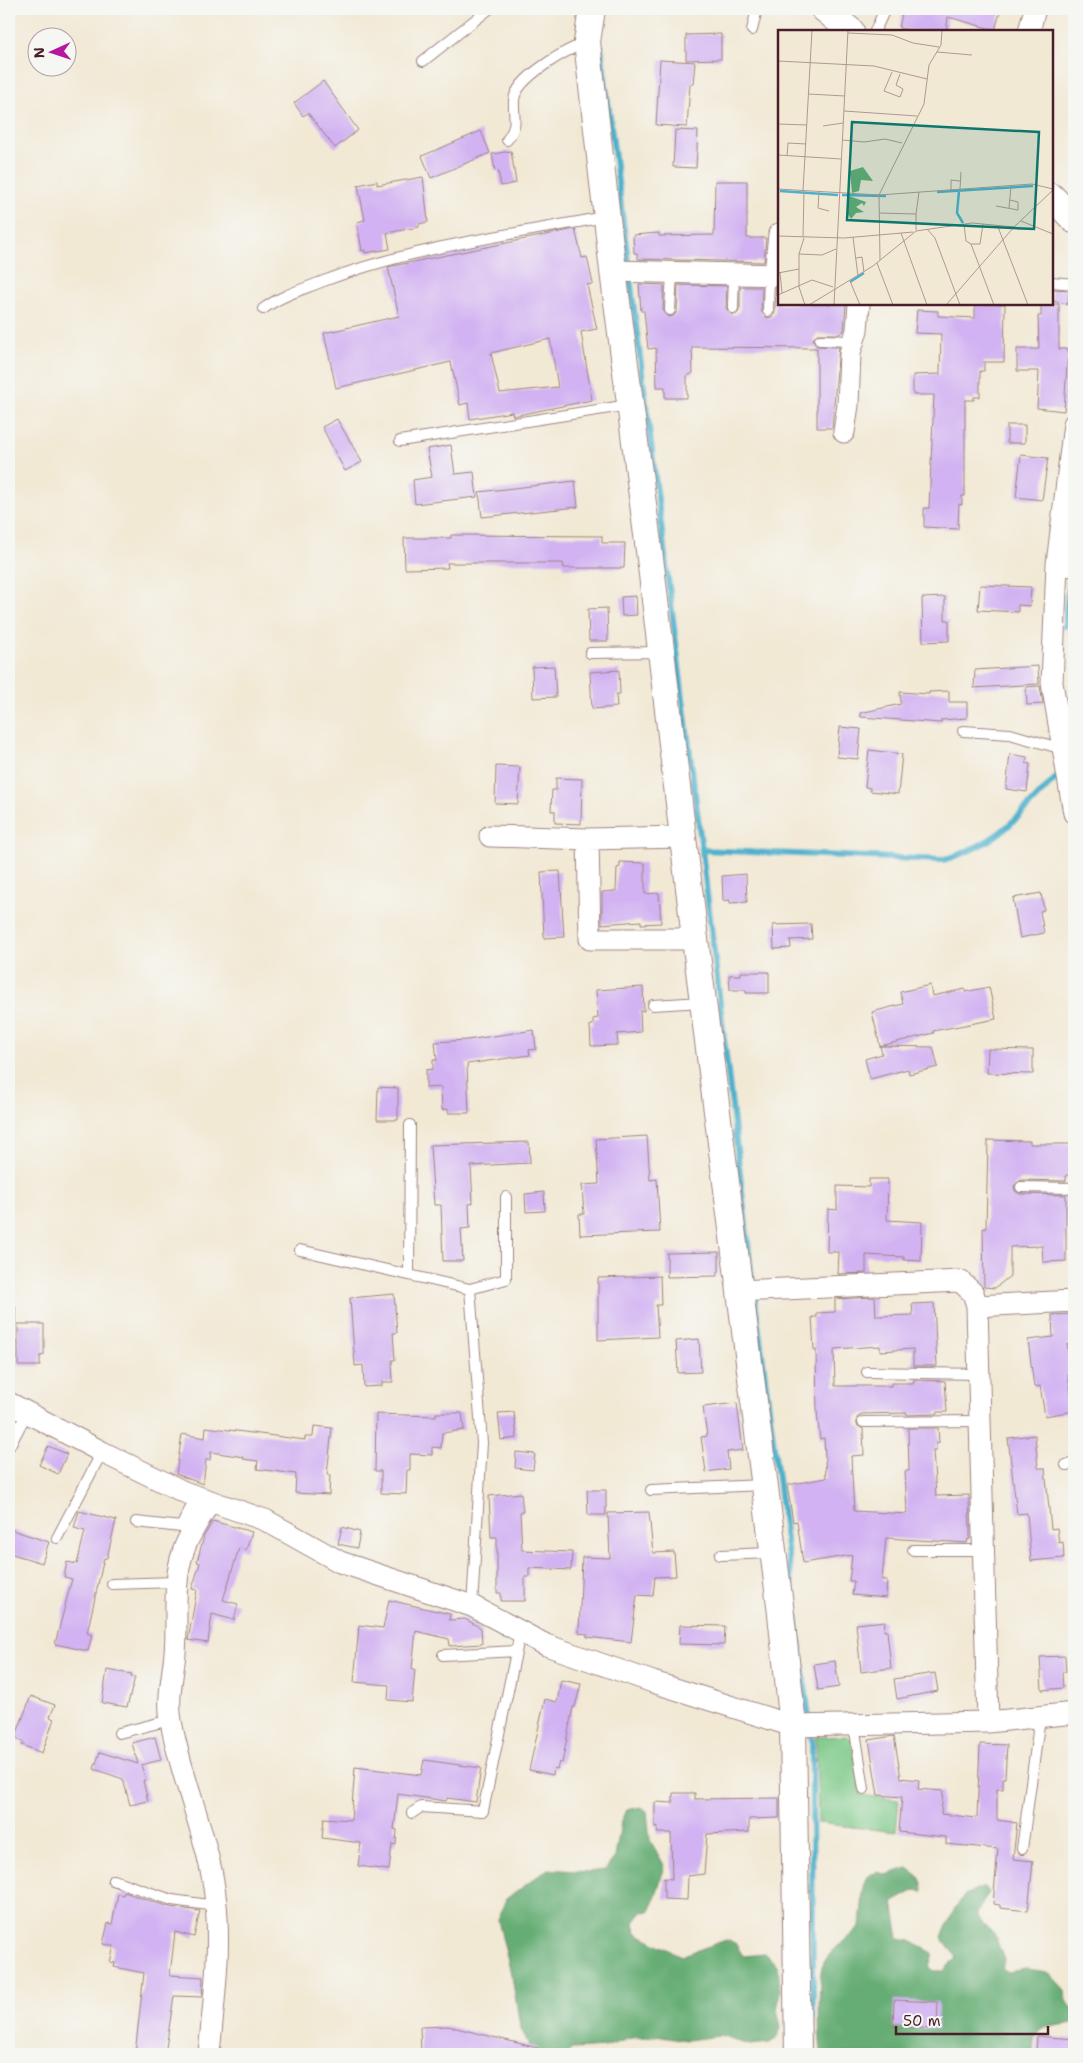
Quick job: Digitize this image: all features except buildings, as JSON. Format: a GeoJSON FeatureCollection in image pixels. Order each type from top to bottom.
{"type":"FeatureCollection","features":[{"type":"Feature","properties":{"kind":"street"},"geometry":{"type":"LineString","coordinates":[[592,9],[587,42],[606,216],[793,1726],[798,2054]]}},
{"type":"Feature","properties":{"kind":"street"},"geometry":{"type":"LineString","coordinates":[[824,9],[850,30]]}},
{"type":"Feature","properties":{"kind":"street"},"geometry":{"type":"LineString","coordinates":[[1029,30],[1035,9]]}},
{"type":"Feature","properties":{"kind":"street"},"geometry":{"type":"LineString","coordinates":[[1053,198],[1074,224]]}},
{"type":"Feature","properties":{"kind":"street"},"geometry":{"type":"LineString","coordinates":[[613,271],[774,275],[778,242]]}},
{"type":"Feature","properties":{"kind":"street"},"geometry":{"type":"LineString","coordinates":[[844,432],[852,341],[857,330],[859,305]]}},
{"type":"Feature","properties":{"kind":"street"},"geometry":{"type":"LineString","coordinates":[[1074,424],[1065,565],[1052,683],[1062,749],[1071,776],[1074,813]]}},
{"type":"Feature","properties":{"kind":"street"},"geometry":{"type":"LineString","coordinates":[[490,836],[588,839],[683,837]]}},
{"type":"Feature","properties":{"kind":"street"},"geometry":{"type":"LineString","coordinates":[[588,839],[590,939],[694,938]]}},
{"type":"Feature","properties":{"kind":"street"},"geometry":{"type":"LineString","coordinates":[[739,1291],[960,1281],[972,1293],[977,1306],[988,1722]]}},
{"type":"Feature","properties":{"kind":"street"},"geometry":{"type":"LineString","coordinates":[[977,1306],[1074,1301]]}},
{"type":"Feature","properties":{"kind":"street"},"geometry":{"type":"LineString","coordinates":[[9,1403],[102,1452],[202,1499],[265,1520],[340,1562],[472,1606],[518,1642],[546,1645],[644,1679],[793,1726],[988,1722],[1074,1713]]}},
{"type":"Feature","properties":{"kind":"street"},"geometry":{"type":"LineString","coordinates":[[202,1499],[183,1551],[176,1582],[176,1636],[170,1695],[170,1720],[202,1828],[216,1906],[217,1963],[209,2054]]}},
{"type":"Feature","properties":{"kind":"lane"},"geometry":{"type":"LineString","coordinates":[[423,61],[489,9]]}},
{"type":"Feature","properties":{"kind":"lane"},"geometry":{"type":"LineString","coordinates":[[752,30],[756,9]]}},
{"type":"Feature","properties":{"kind":"lane"},"geometry":{"type":"LineString","coordinates":[[875,30],[885,9]]}},
{"type":"Feature","properties":{"kind":"lane"},"geometry":{"type":"LineString","coordinates":[[507,140],[515,130],[514,98],[522,82],[572,48],[587,42]]}},
{"type":"Feature","properties":{"kind":"lane"},"geometry":{"type":"LineString","coordinates":[[263,309],[275,300],[361,267],[420,252],[606,216]]}},
{"type":"Feature","properties":{"kind":"lane"},"geometry":{"type":"LineString","coordinates":[[670,310],[672,273]]}},
{"type":"Feature","properties":{"kind":"lane"},"geometry":{"type":"LineString","coordinates":[[734,274],[734,308]]}},
{"type":"Feature","properties":{"kind":"lane"},"geometry":{"type":"LineString","coordinates":[[768,311],[774,275]]}},
{"type":"Feature","properties":{"kind":"lane"},"geometry":{"type":"LineString","coordinates":[[1053,282],[1074,284]]}},
{"type":"Feature","properties":{"kind":"lane"},"geometry":{"type":"LineString","coordinates":[[820,340],[852,341]]}},
{"type":"Feature","properties":{"kind":"lane"},"geometry":{"type":"LineString","coordinates":[[400,441],[630,405]]}},
{"type":"Feature","properties":{"kind":"lane"},"geometry":{"type":"LineString","coordinates":[[590,653],[661,652]]}},
{"type":"Feature","properties":{"kind":"lane"},"geometry":{"type":"LineString","coordinates":[[963,731],[1010,734],[1062,749]]}},
{"type":"Feature","properties":{"kind":"lane"},"geometry":{"type":"LineString","coordinates":[[653,1005],[704,1002]]}},
{"type":"Feature","properties":{"kind":"lane"},"geometry":{"type":"LineString","coordinates":[[409,1275],[410,1125]]}},
{"type":"Feature","properties":{"kind":"lane"},"geometry":{"type":"LineString","coordinates":[[1021,1187],[1074,1188]]}},
{"type":"Feature","properties":{"kind":"lane"},"geometry":{"type":"LineString","coordinates":[[300,1250],[470,1289],[506,1279],[506,1197]]}},
{"type":"Feature","properties":{"kind":"lane"},"geometry":{"type":"LineString","coordinates":[[470,1289],[482,1443],[472,1606]]}},
{"type":"Feature","properties":{"kind":"lane"},"geometry":{"type":"LineString","coordinates":[[9,1372],[10,1308]]}},
{"type":"Feature","properties":{"kind":"lane"},"geometry":{"type":"LineString","coordinates":[[867,1372],[979,1374]]}},
{"type":"Feature","properties":{"kind":"lane"},"geometry":{"type":"LineString","coordinates":[[9,1447],[27,1413]]}},
{"type":"Feature","properties":{"kind":"lane"},"geometry":{"type":"LineString","coordinates":[[863,1422],[980,1422]]}},
{"type":"Feature","properties":{"kind":"lane"},"geometry":{"type":"LineString","coordinates":[[57,1538],[102,1452]]}},
{"type":"Feature","properties":{"kind":"lane"},"geometry":{"type":"LineString","coordinates":[[651,1490],[764,1485]]}},
{"type":"Feature","properties":{"kind":"lane"},"geometry":{"type":"LineString","coordinates":[[136,1522],[181,1527],[202,1499]]}},
{"type":"Feature","properties":{"kind":"lane"},"geometry":{"type":"LineString","coordinates":[[913,1550],[984,1550]]}},
{"type":"Feature","properties":{"kind":"lane"},"geometry":{"type":"LineString","coordinates":[[720,1555],[773,1553]]}},
{"type":"Feature","properties":{"kind":"lane"},"geometry":{"type":"LineString","coordinates":[[112,1584],[176,1582]]}},
{"type":"Feature","properties":{"kind":"lane"},"geometry":{"type":"LineString","coordinates":[[412,1813],[421,1807],[483,1811],[518,1642],[443,1655]]}},
{"type":"Feature","properties":{"kind":"lane"},"geometry":{"type":"LineString","coordinates":[[1022,1849],[1040,1717]]}},
{"type":"Feature","properties":{"kind":"lane"},"geometry":{"type":"LineString","coordinates":[[120,1733],[170,1720]]}},
{"type":"Feature","properties":{"kind":"lane"},"geometry":{"type":"LineString","coordinates":[[854,1725],[864,1790]]}},
{"type":"Feature","properties":{"kind":"lane"},"geometry":{"type":"LineString","coordinates":[[113,1880],[172,1900],[216,1906]]}},
{"type":"Feature","properties":{"kind":"green space"},"geometry":{"type":"Polygon","coordinates":[[[847,1736],[851,1739],[861,1795],[899,1800],[896,1832],[818,1823],[816,1737],[847,1736]]]}},
{"type":"Feature","properties":{"kind":"green space"},"geometry":{"type":"Polygon","coordinates":[[[641,1807],[647,1812],[650,1840],[665,1867],[650,1911],[642,1912],[634,1922],[636,1933],[681,1956],[726,1940],[735,1943],[743,1956],[765,1954],[778,1966],[780,1991],[777,2010],[781,2027],[778,2036],[770,2043],[749,2045],[721,2036],[687,2040],[661,2036],[631,2038],[605,2047],[572,2049],[566,2054],[536,2054],[529,2046],[520,2026],[513,1982],[498,1920],[506,1899],[548,1869],[588,1872],[605,1870],[615,1857],[621,1823],[627,1810],[641,1807]]]}},
{"type":"Feature","properties":{"kind":"green space"},"geometry":{"type":"Polygon","coordinates":[[[907,1868],[919,1877],[923,1891],[915,1890],[893,1902],[899,1939],[910,1941],[933,1953],[929,1966],[934,1971],[944,1971],[956,1957],[942,1937],[955,1908],[965,1895],[984,1887],[988,1892],[977,1914],[983,1925],[994,1933],[1004,1960],[1002,1968],[1008,1972],[1026,1969],[1048,1972],[1065,1990],[1066,2001],[1074,2010],[1074,2023],[1042,2028],[1034,2036],[1033,2054],[943,2054],[928,2050],[915,2054],[822,2054],[819,2010],[820,1981],[823,1965],[834,1949],[860,1926],[864,1884],[869,1875],[878,1872],[887,1875],[907,1868]]]}},
{"type":"Feature","properties":{"kind":"waterway"},"geometry":{"type":"LineString","coordinates":[[601,47],[702,850],[752,1277],[812,1741],[813,2054]]}},
{"type":"Feature","properties":{"kind":"waterway"},"geometry":{"type":"LineString","coordinates":[[1065,626],[1074,542]]}},
{"type":"Feature","properties":{"kind":"waterway"},"geometry":{"type":"LineString","coordinates":[[702,850],[943,860],[964,853],[997,835],[1022,813],[1063,771]]}}]}
